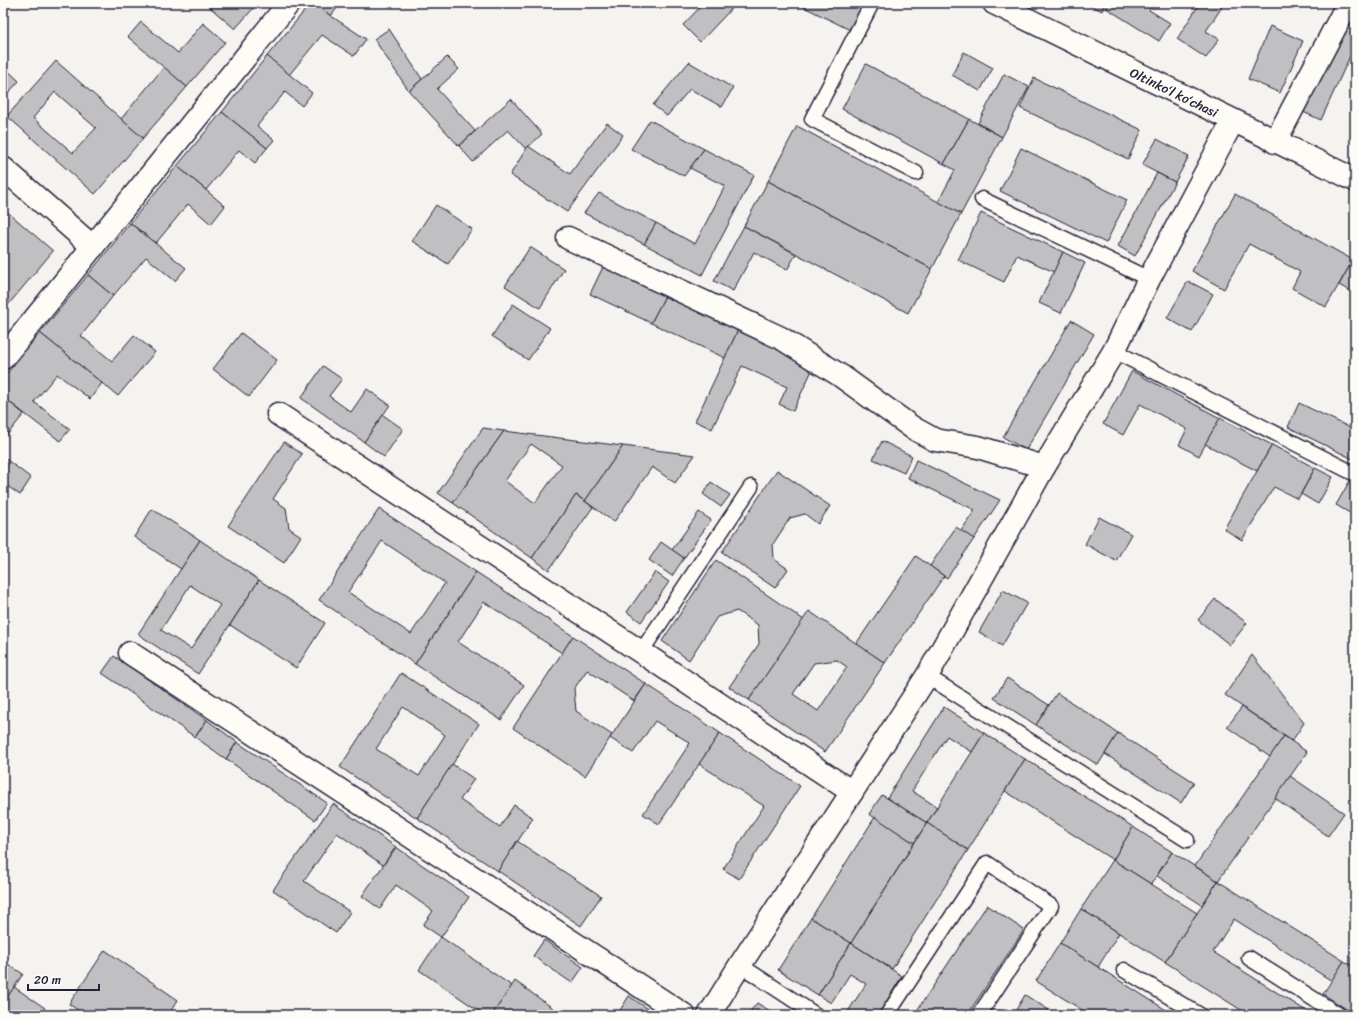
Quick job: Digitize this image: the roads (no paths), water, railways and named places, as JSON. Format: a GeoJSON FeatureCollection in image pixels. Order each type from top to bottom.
{"type":"FeatureCollection","features":[{"type":"Feature","properties":{"kind":"street"},"geometry":{"type":"LineString","coordinates":[[3,358],[289,3]]}},
{"type":"Feature","properties":{"kind":"street","name":"Oltinkoʻl koʻchasi"},"geometry":{"type":"LineString","coordinates":[[994,3],[1355,180]]}},
{"type":"Feature","properties":{"kind":"street"},"geometry":{"type":"LineString","coordinates":[[1275,142],[1348,3]]}},
{"type":"Feature","properties":{"kind":"street"},"geometry":{"type":"LineString","coordinates":[[709,1015],[927,676],[1044,467],[1114,350],[1149,279],[1233,121]]}},
{"type":"Feature","properties":{"kind":"street"},"geometry":{"type":"LineString","coordinates":[[3,168],[93,247]]}},
{"type":"Feature","properties":{"kind":"street"},"geometry":{"type":"LineString","coordinates":[[568,238],[781,338],[842,376],[913,428],[935,440],[978,448],[1044,467]]}},
{"type":"Feature","properties":{"kind":"street"},"geometry":{"type":"LineString","coordinates":[[278,414],[852,792]]}},
{"type":"Feature","properties":{"kind":"street"},"geometry":{"type":"LineString","coordinates":[[130,653],[684,1015]]}},
{"type":"Feature","properties":{"kind":"lane"},"geometry":{"type":"LineString","coordinates":[[872,3],[812,119],[916,173]]}},
{"type":"Feature","properties":{"kind":"lane"},"geometry":{"type":"LineString","coordinates":[[982,199],[1149,279]]}},
{"type":"Feature","properties":{"kind":"lane"},"geometry":{"type":"LineString","coordinates":[[1114,350],[1355,474]]}},
{"type":"Feature","properties":{"kind":"lane"},"geometry":{"type":"LineString","coordinates":[[641,652],[751,487]]}},
{"type":"Feature","properties":{"kind":"lane"},"geometry":{"type":"LineString","coordinates":[[927,676],[1187,840]]}},
{"type":"Feature","properties":{"kind":"lane"},"geometry":{"type":"LineString","coordinates":[[887,1015],[987,863],[1051,906],[979,1015]]}},
{"type":"Feature","properties":{"kind":"lane"},"geometry":{"type":"LineString","coordinates":[[1249,958],[1339,1015]]}},
{"type":"Feature","properties":{"kind":"lane"},"geometry":{"type":"LineString","coordinates":[[740,965],[816,1015]]}},
{"type":"Feature","properties":{"kind":"lane"},"geometry":{"type":"LineString","coordinates":[[1124,970],[1200,1015]]}}]}
